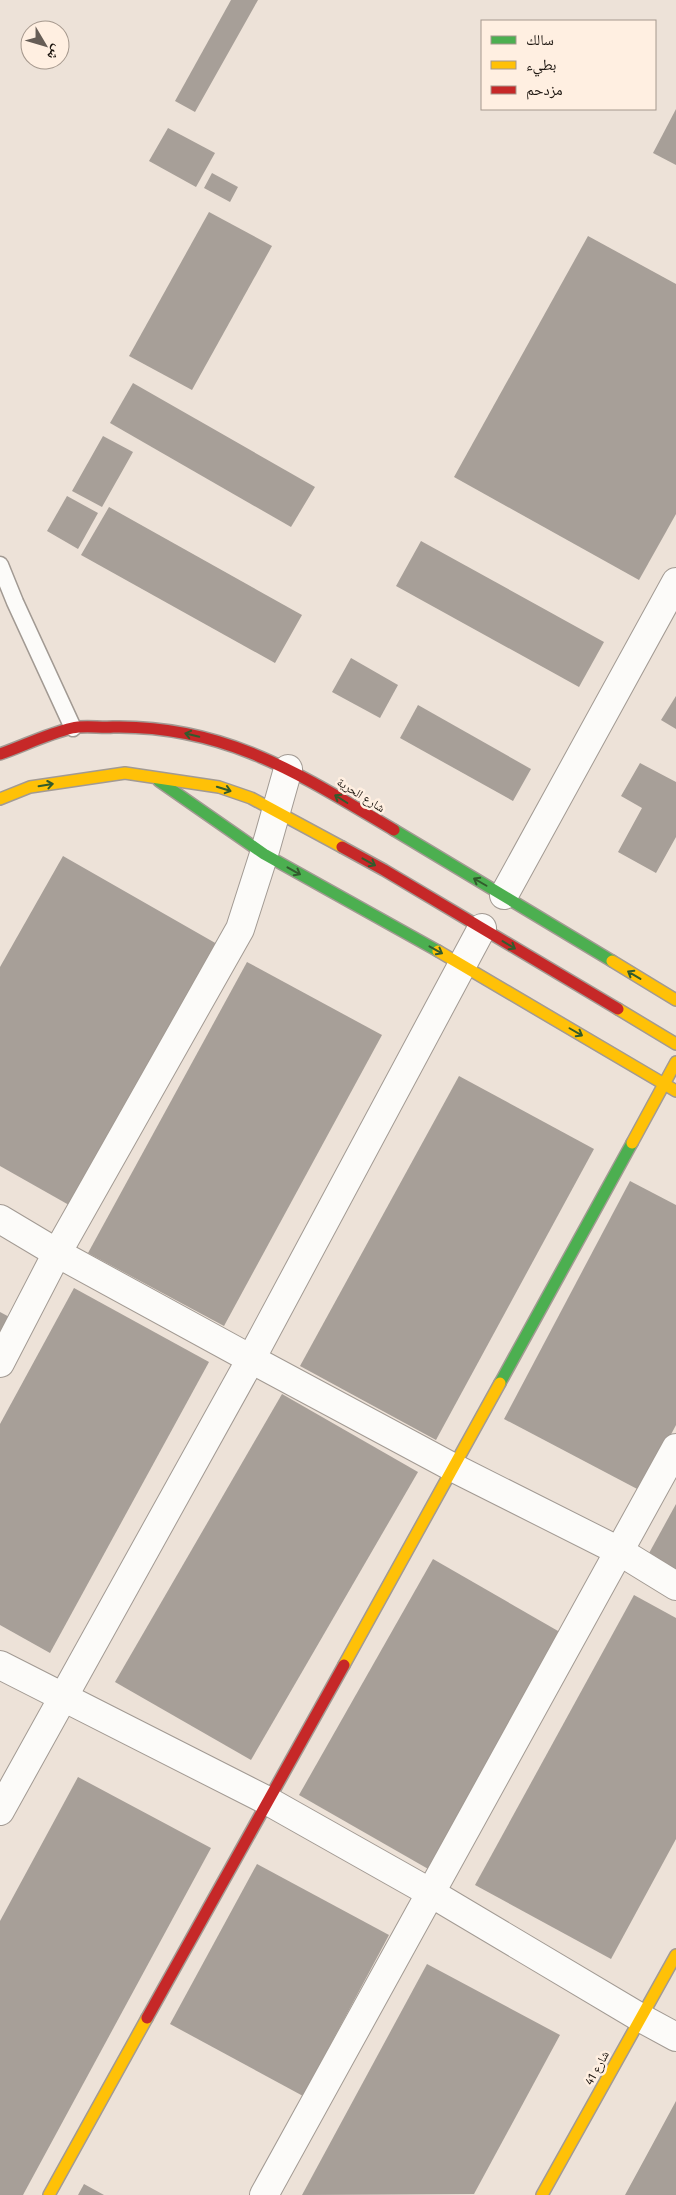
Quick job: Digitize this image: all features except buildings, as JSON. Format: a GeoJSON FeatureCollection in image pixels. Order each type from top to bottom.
{"type":"FeatureCollection","features":[{"type":"Feature","properties":{"kind":"street"},"geometry":{"type":"LineString","coordinates":[[504,895],[676,582]]}},
{"type":"Feature","properties":{"kind":"street","name":"شارع الحرية"},"geometry":{"type":"LineString","coordinates":[[0,754],[73,728],[133,727],[176,731],[239,747],[315,782],[412,843],[504,895],[676,1000]]}},
{"type":"Feature","properties":{"kind":"street"},"geometry":{"type":"LineString","coordinates":[[0,1363],[57,1253],[240,929],[288,769]]}},
{"type":"Feature","properties":{"kind":"street"},"geometry":{"type":"LineString","coordinates":[[0,800],[30,787],[126,773],[219,787],[251,798],[384,870],[676,1044]]}},
{"type":"Feature","properties":{"kind":"street"},"geometry":{"type":"LineString","coordinates":[[152,776],[264,854],[462,965],[676,1091]]}},
{"type":"Feature","properties":{"kind":"street"},"geometry":{"type":"LineString","coordinates":[[0,1811],[251,1359],[482,928]]}},
{"type":"Feature","properties":{"kind":"street"},"geometry":{"type":"LineString","coordinates":[[49,2195],[454,1468],[676,1062]]}},
{"type":"Feature","properties":{"kind":"street"},"geometry":{"type":"LineString","coordinates":[[0,1219],[57,1253],[454,1468],[619,1551],[676,1586]]}},
{"type":"Feature","properties":{"kind":"street"},"geometry":{"type":"LineString","coordinates":[[264,2195],[676,1448]]}},
{"type":"Feature","properties":{"kind":"street"},"geometry":{"type":"LineString","coordinates":[[0,1665],[268,1801],[431,1893],[676,2037]]}},
{"type":"Feature","properties":{"kind":"street","name":"شارع 41"},"geometry":{"type":"LineString","coordinates":[[542,2195],[676,1955]]}},
{"type":"Feature","properties":{"kind":"lane"},"geometry":{"type":"LineString","coordinates":[[0,565],[73,728]]}},
{"type":"Feature","properties":{"kind":"traffic: fast"},"geometry":{"type":"LineString","coordinates":[[159,781],[264,854],[438,951]]}},
{"type":"Feature","properties":{"kind":"traffic: fast"},"geometry":{"type":"LineString","coordinates":[[394,830],[612,961]]}},
{"type":"Feature","properties":{"kind":"traffic: fast"},"geometry":{"type":"LineString","coordinates":[[500,1383],[632,1143]]}},
{"type":"Feature","properties":{"kind":"traffic: slow"},"geometry":{"type":"LineString","coordinates":[[0,799],[30,787],[125,773],[219,787],[251,798],[342,847]]}},
{"type":"Feature","properties":{"kind":"traffic: slow"},"geometry":{"type":"LineString","coordinates":[[438,951],[676,1091]]}},
{"type":"Feature","properties":{"kind":"traffic: slow"},"geometry":{"type":"LineString","coordinates":[[612,961],[676,1000]]}},
{"type":"Feature","properties":{"kind":"traffic: slow"},"geometry":{"type":"LineString","coordinates":[[618,1009],[676,1044]]}},
{"type":"Feature","properties":{"kind":"traffic: slow"},"geometry":{"type":"LineString","coordinates":[[632,1143],[676,1062]]}},
{"type":"Feature","properties":{"kind":"traffic: slow"},"geometry":{"type":"LineString","coordinates":[[344,1665],[500,1383]]}},
{"type":"Feature","properties":{"kind":"traffic: slow"},"geometry":{"type":"LineString","coordinates":[[542,2195],[676,1955]]}},
{"type":"Feature","properties":{"kind":"traffic: slow"},"geometry":{"type":"LineString","coordinates":[[49,2195],[147,2018]]}},
{"type":"Feature","properties":{"kind":"traffic: jam"},"geometry":{"type":"LineString","coordinates":[[0,754],[53,733],[77,727],[154,729],[192,735],[227,744],[261,757],[327,790],[394,830]]}},
{"type":"Feature","properties":{"kind":"traffic: jam"},"geometry":{"type":"LineString","coordinates":[[342,847],[618,1009]]}},
{"type":"Feature","properties":{"kind":"traffic: jam"},"geometry":{"type":"LineString","coordinates":[[147,2018],[344,1665]]}}]}
